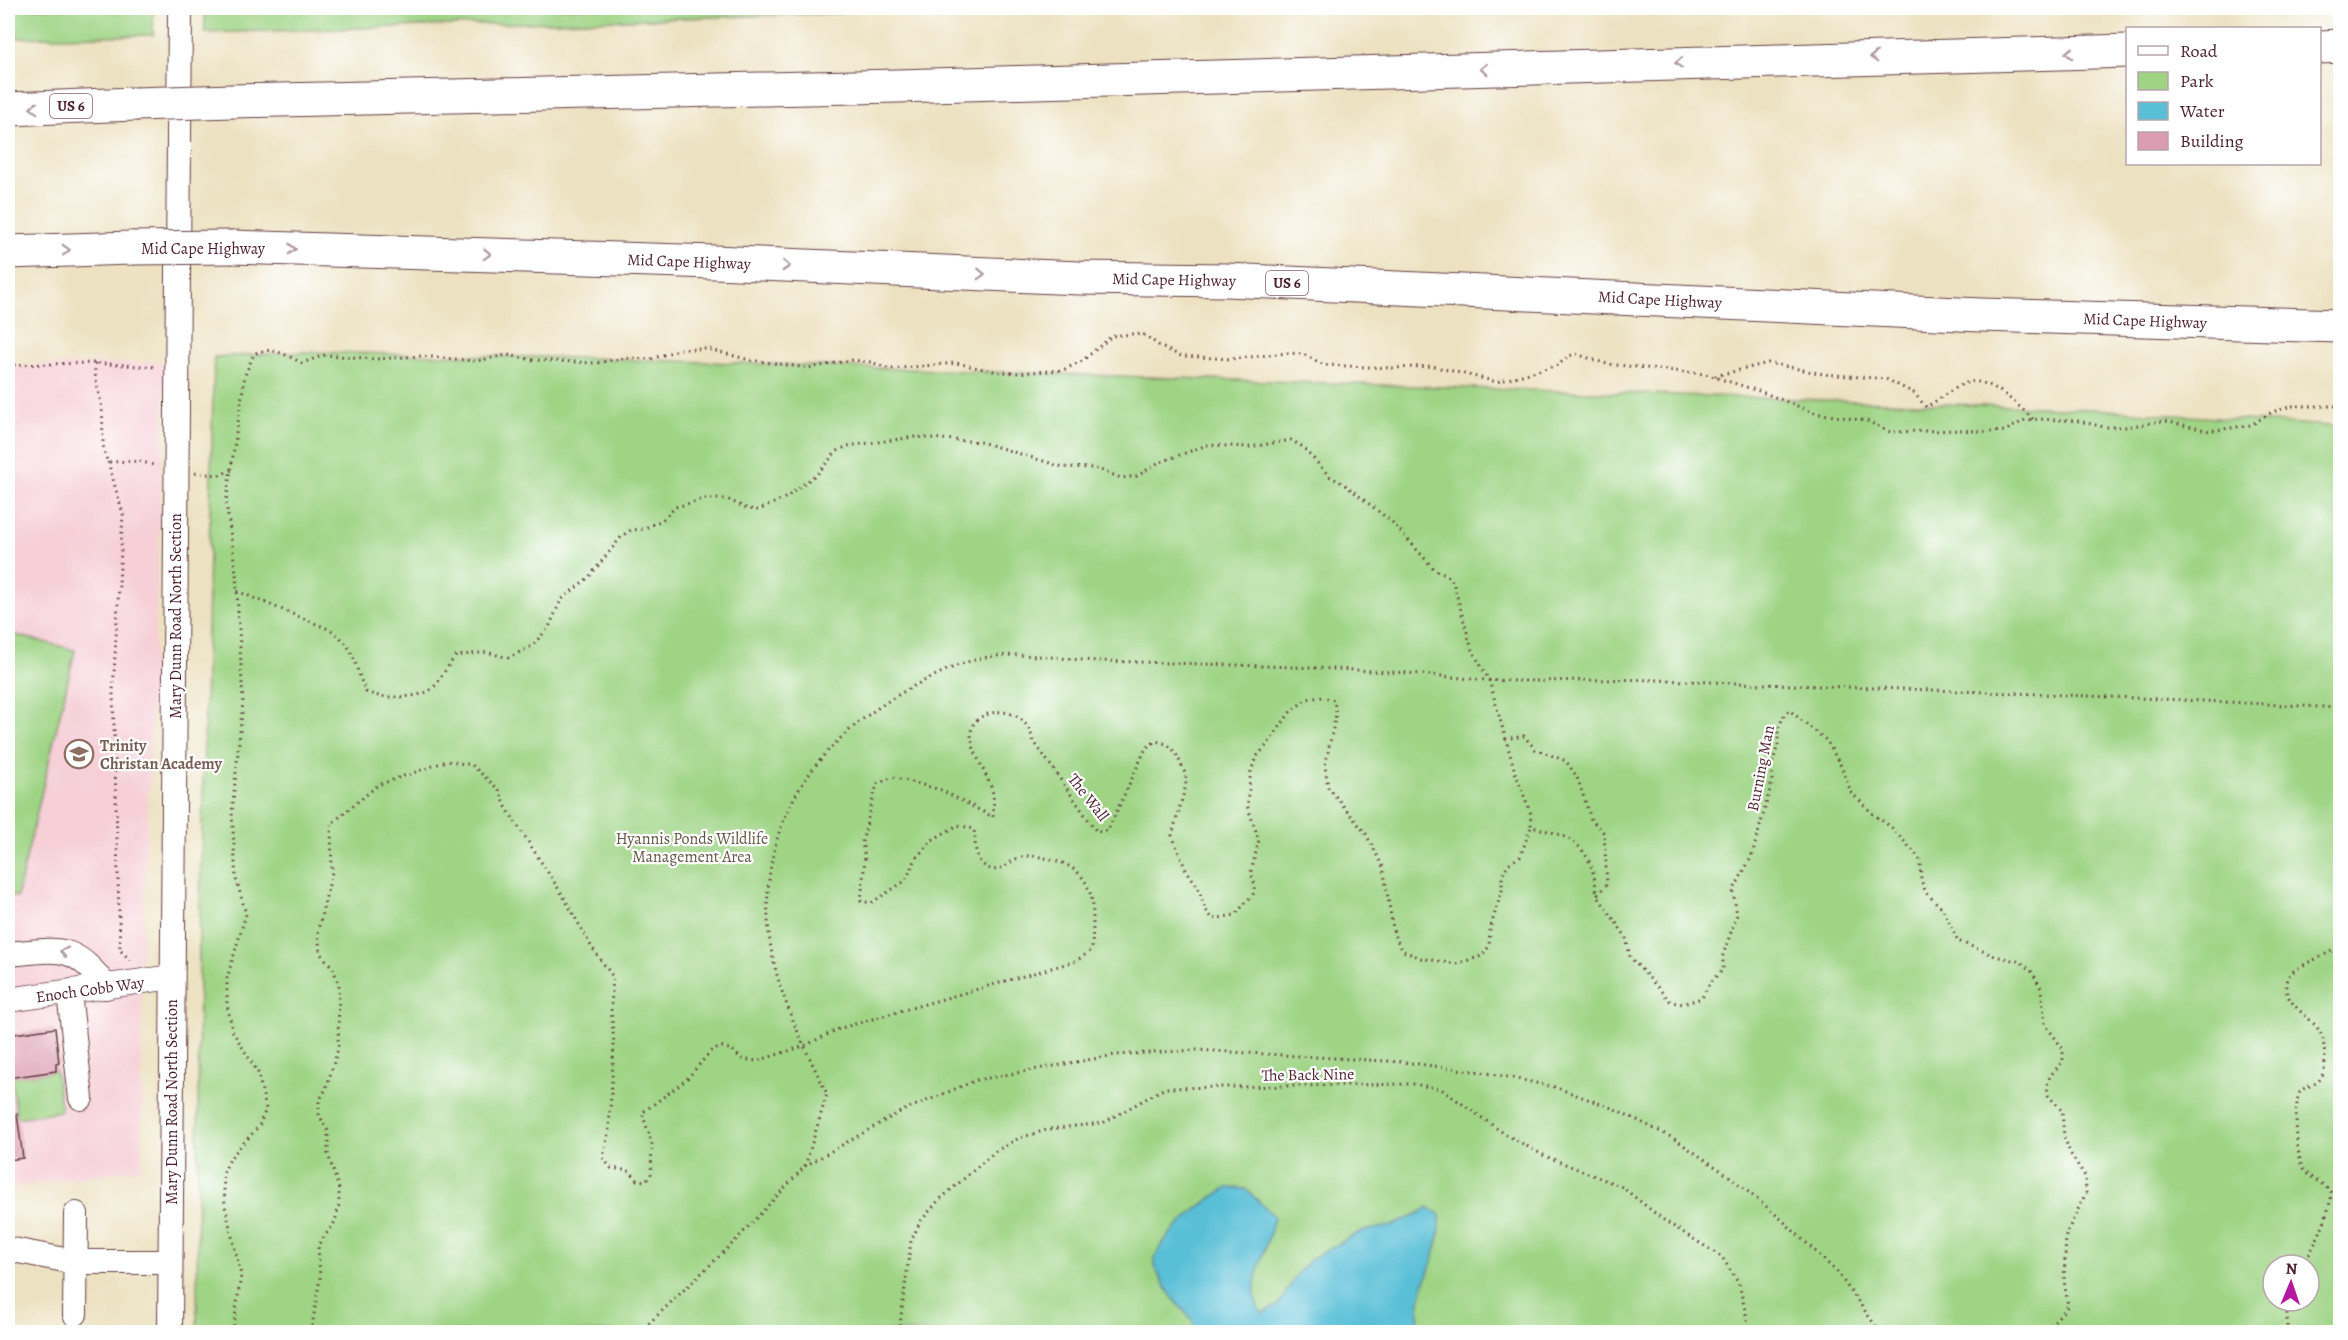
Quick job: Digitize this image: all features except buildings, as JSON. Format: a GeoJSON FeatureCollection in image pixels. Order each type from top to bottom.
{"type":"FeatureCollection","features":[{"type":"Feature","properties":{"kind":"highway"},"geometry":{"type":"LineString","coordinates":[[2321,47],[2340,46]]}},
{"type":"Feature","properties":{"kind":"highway","name":"US 6"},"geometry":{"type":"LineString","coordinates":[[8,109],[233,101],[908,86],[2126,51]]}},
{"type":"Feature","properties":{"kind":"highway","name":"Mid Cape Highway"},"geometry":{"type":"LineString","coordinates":[[8,252],[233,247],[692,261],[1056,277],[1227,280],[1981,315],[2340,326]]}},
{"type":"Feature","properties":{"kind":"street","name":"Mary Dunn Road North Section"},"geometry":{"type":"LineString","coordinates":[[170,1332],[161,978],[176,471],[180,8]]}},
{"type":"Feature","properties":{"kind":"street"},"geometry":{"type":"LineString","coordinates":[[8,954],[65,950],[97,973],[106,987]]}},
{"type":"Feature","properties":{"kind":"street","name":"Enoch Cobb Way"},"geometry":{"type":"LineString","coordinates":[[8,1000],[161,978]]}},
{"type":"Feature","properties":{"kind":"street"},"geometry":{"type":"LineString","coordinates":[[69,993],[81,1098]]}},
{"type":"Feature","properties":{"kind":"street"},"geometry":{"type":"LineString","coordinates":[[75,1314],[76,1214]]}},
{"type":"Feature","properties":{"kind":"street"},"geometry":{"type":"LineString","coordinates":[[8,1249],[75,1262],[170,1262]]}},
{"type":"Feature","properties":{"kind":"path"},"geometry":{"type":"LineString","coordinates":[[233,1332],[241,1275],[225,1206],[223,1173],[231,1157],[259,1126],[266,1109],[258,1073],[233,1032],[227,1005],[227,978],[246,914],[236,879],[232,813],[243,702],[237,591],[226,502],[245,375],[254,354],[262,349],[280,351],[302,363],[325,355],[376,360],[422,357],[476,361],[507,356],[533,360],[595,363],[626,358],[651,359],[681,349],[708,349],[750,360],[809,369],[853,360],[871,362],[890,369],[956,363],[1015,373],[1063,370],[1082,361],[1112,336],[1132,334],[1145,335],[1161,347],[1182,356],[1231,359],[1287,353],[1303,354],[1324,365],[1394,368],[1432,366],[1497,382],[1558,365],[1569,356],[1576,354],[1607,364],[1655,367],[1714,376],[1815,413],[1867,421],[1890,432],[2005,431],[2025,420],[2079,421],[2104,427],[2125,427],[2165,421],[2210,431],[2251,425],[2272,412],[2293,406],[2340,406]]}},
{"type":"Feature","properties":{"kind":"path"},"geometry":{"type":"LineString","coordinates":[[95,363],[94,381],[102,409],[103,453],[108,462],[123,514],[113,691],[116,893],[120,950],[161,978]]}},
{"type":"Feature","properties":{"kind":"path"},"geometry":{"type":"LineString","coordinates":[[8,365],[95,363],[177,369]]}},
{"type":"Feature","properties":{"kind":"path"},"geometry":{"type":"LineString","coordinates":[[1714,376],[1768,363],[1813,373],[1886,379],[1914,393],[1926,407],[1968,382],[1980,381],[2013,402],[2034,420]]}},
{"type":"Feature","properties":{"kind":"path"},"geometry":{"type":"LineString","coordinates":[[237,591],[331,630],[344,639],[352,649],[354,663],[366,692],[383,698],[415,698],[428,692],[439,682],[456,656],[487,652],[508,658],[532,646],[549,627],[561,600],[589,577],[622,536],[631,530],[643,529],[662,520],[676,507],[704,499],[727,499],[748,509],[759,510],[788,497],[818,473],[836,452],[848,446],[915,437],[981,442],[1063,467],[1095,468],[1121,478],[1137,476],[1158,463],[1207,445],[1250,447],[1282,440],[1291,441],[1303,447],[1329,476],[1344,484],[1393,523],[1435,570],[1446,574],[1453,582],[1472,650],[1489,680],[1505,739],[1531,814],[1531,827],[1566,837],[1587,853],[1594,873],[1597,895]]}},
{"type":"Feature","properties":{"kind":"path"},"geometry":{"type":"LineString","coordinates":[[108,462],[148,462],[176,471],[219,474],[232,470]]}},
{"type":"Feature","properties":{"kind":"path"},"geometry":{"type":"LineString","coordinates":[[805,1166],[827,1094],[783,995],[771,943],[769,870],[777,834],[823,753],[874,708],[916,684],[964,662],[996,655],[1395,672],[1489,680],[1655,680],[2340,708]]}},
{"type":"Feature","properties":{"kind":"path","name":"The Wall"},"geometry":{"type":"LineString","coordinates":[[804,1046],[841,1028],[1076,961],[1092,950],[1092,907],[1084,878],[1072,866],[1036,855],[1019,857],[1005,868],[992,870],[982,865],[976,855],[974,829],[958,825],[932,840],[917,857],[905,881],[871,903],[861,901],[861,887],[865,873],[862,842],[877,784],[893,777],[941,790],[993,817],[993,794],[969,735],[973,723],[983,715],[995,712],[1018,717],[1030,728],[1033,740],[1097,832],[1108,830],[1146,748],[1156,741],[1167,744],[1176,753],[1185,773],[1186,785],[1172,835],[1185,868],[1198,887],[1205,909],[1213,918],[1235,915],[1253,894],[1255,885],[1251,872],[1259,840],[1247,805],[1251,770],[1258,755],[1280,724],[1291,711],[1307,699],[1323,697],[1334,700],[1336,714],[1325,766],[1328,787],[1366,834],[1383,867],[1394,935],[1403,951],[1421,958],[1456,964],[1482,956],[1489,946],[1490,929],[1502,890],[1502,876],[1508,864],[1520,856],[1531,827]]}},
{"type":"Feature","properties":{"kind":"path","name":"Burning Man"},"geometry":{"type":"LineString","coordinates":[[1597,895],[1626,937],[1630,957],[1671,1002],[1683,1004],[1702,998],[1710,982],[1723,970],[1723,955],[1737,915],[1733,891],[1752,856],[1772,782],[1772,765],[1783,717],[1789,710],[1819,733],[1833,751],[1851,792],[1873,814],[1891,827],[1920,860],[1921,880],[1926,892],[1943,909],[1958,941],[1995,956],[2021,962],[2032,972],[2041,988],[2045,1024],[2063,1049],[2063,1061],[2050,1077],[2047,1086],[2048,1095],[2062,1111],[2064,1136],[2070,1153],[2085,1176],[2086,1193],[2066,1234],[2064,1280],[2068,1306],[2044,1332]]}},
{"type":"Feature","properties":{"kind":"path"},"geometry":{"type":"LineString","coordinates":[[1505,739],[1524,736],[1535,748],[1566,761],[1577,777],[1591,819],[1604,833],[1607,884],[1597,895]]}},
{"type":"Feature","properties":{"kind":"path"},"geometry":{"type":"LineString","coordinates":[[311,1332],[320,1278],[318,1245],[335,1222],[339,1205],[339,1189],[328,1154],[328,1131],[319,1115],[319,1101],[326,1089],[338,1049],[339,986],[333,968],[320,953],[318,930],[332,872],[331,824],[378,785],[447,761],[472,765],[499,790],[507,809],[565,899],[591,946],[613,977],[613,1054],[609,1130],[603,1158],[610,1168],[630,1171],[637,1180],[645,1181],[651,1175],[652,1143],[642,1113],[686,1080],[711,1051],[722,1047],[732,1050],[742,1059],[757,1061],[804,1046]]}},
{"type":"Feature","properties":{"kind":"path"},"geometry":{"type":"LineString","coordinates":[[2310,1253],[2331,1203],[2331,1192],[2317,1178],[2305,1172],[2300,1164],[2296,1149],[2298,1111],[2296,1102],[2300,1092],[2318,1082],[2325,1069],[2323,1037],[2311,1021],[2294,1006],[2288,991],[2287,979],[2310,961],[2328,956],[2340,945]]}},
{"type":"Feature","properties":{"kind":"path"},"geometry":{"type":"LineString","coordinates":[[640,1332],[735,1240],[805,1166],[902,1111],[976,1080],[1115,1054],[1196,1050],[1403,1062],[1488,1073],[1555,1087],[1617,1110],[1673,1138],[1729,1176],[1837,1272],[1880,1332]]}},
{"type":"Feature","properties":{"kind":"path","name":"The Back Nine"},"geometry":{"type":"LineString","coordinates":[[899,1332],[911,1241],[920,1222],[938,1201],[996,1151],[1019,1138],[1050,1129],[1104,1123],[1165,1089],[1413,1084],[1441,1089],[1505,1134],[1543,1155],[1622,1187],[1665,1221],[1722,1257],[1739,1284],[1750,1332]]}},
{"type":"Feature","properties":{"kind":"path"},"geometry":{"type":"LineString","coordinates":[[2287,1313],[2288,1332]]}},
{"type":"Feature","properties":{"kind":"shaded area","name":"Trinity Christan Academy"},"geometry":{"type":"Polygon","coordinates":[[[166,362],[141,971],[142,1168],[8,1188],[8,366],[166,362]]]}},
{"type":"Feature","properties":{"kind":"green space"},"geometry":{"type":"Polygon","coordinates":[[[8,8],[153,8],[153,35],[8,38],[8,8]]]}},
{"type":"Feature","properties":{"kind":"green space"},"geometry":{"type":"Polygon","coordinates":[[[205,8],[841,8],[841,13],[205,33],[205,8]]]}},
{"type":"Feature","properties":{"kind":"green space","name":"Hyannis Ponds Wildlife Management Area"},"geometry":{"type":"Polygon","coordinates":[[[305,352],[586,358],[2093,409],[2340,427],[2340,1332],[197,1332],[199,945],[214,357],[305,352]]]}},
{"type":"Feature","properties":{"kind":"green space"},"geometry":{"type":"Polygon","coordinates":[[[8,633],[75,650],[17,897],[8,895],[8,633]]]}},
{"type":"Feature","properties":{"kind":"green space"},"geometry":{"type":"Polygon","coordinates":[[[56,1071],[61,1111],[17,1118],[11,1077],[56,1071]]]}},
{"type":"Feature","properties":{"kind":"water"},"geometry":{"type":"Polygon","coordinates":[[[1227,1188],[1246,1189],[1274,1216],[1256,1280],[1256,1303],[1262,1313],[1279,1305],[1295,1277],[1311,1259],[1362,1231],[1392,1226],[1429,1208],[1440,1214],[1439,1234],[1421,1296],[1416,1332],[1196,1332],[1190,1318],[1173,1298],[1160,1277],[1155,1265],[1156,1255],[1171,1233],[1227,1188]]]}},
{"type":"Feature","properties":{"kind":"place","name":"Trinity Christan Academy"},"geometry":{"type":"Point","coordinates":[79,754]}}]}
